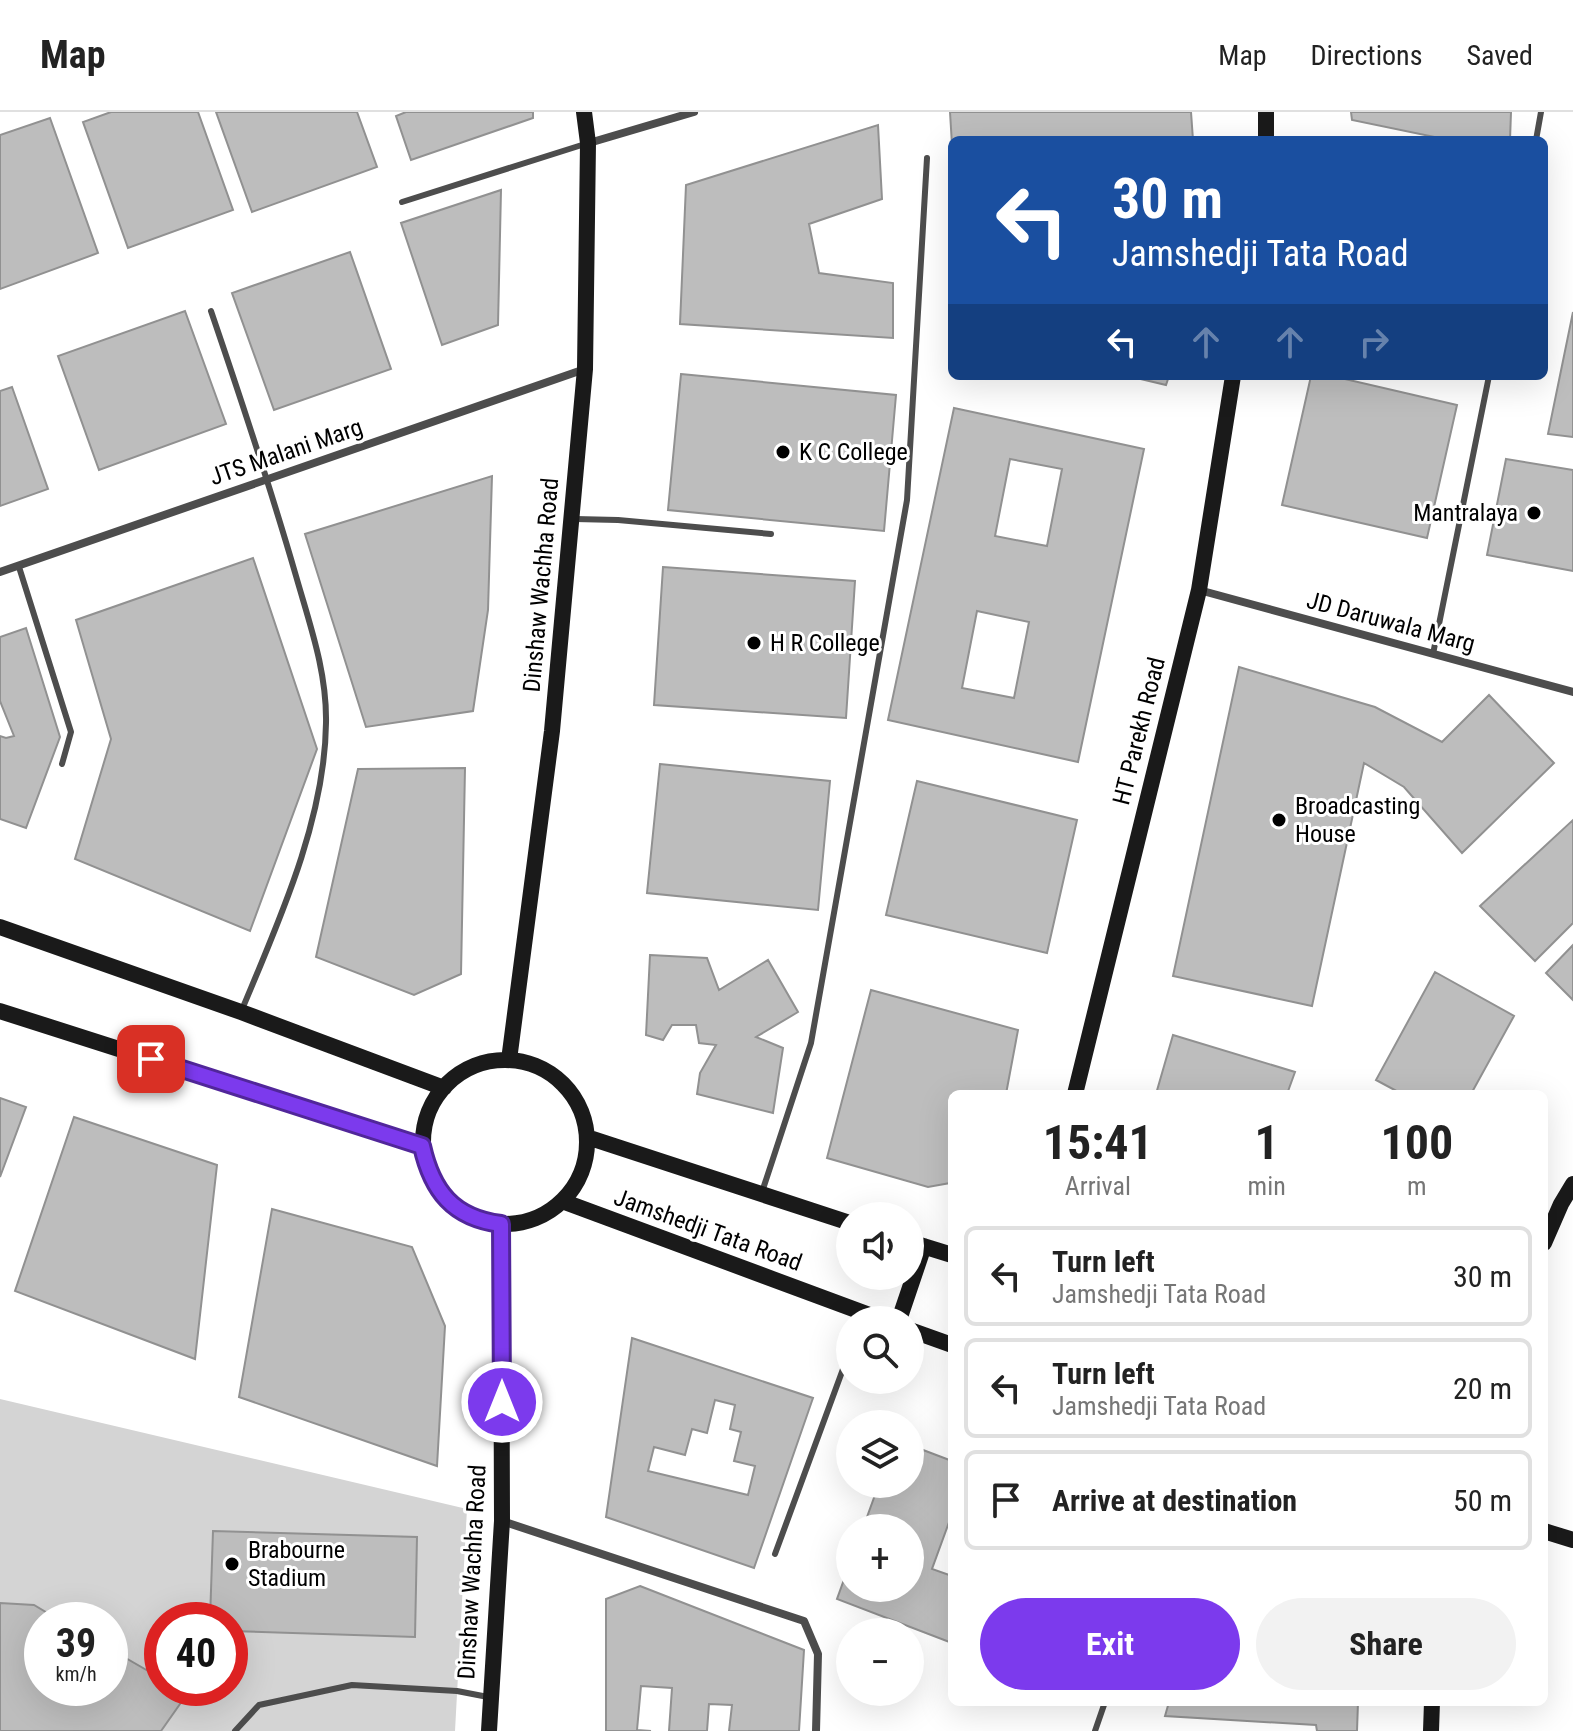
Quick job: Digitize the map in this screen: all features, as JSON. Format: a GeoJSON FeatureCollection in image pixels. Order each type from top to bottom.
{"type":"FeatureCollection","features":[{"type":"Feature","properties":{"kind":"street","name":"Dinshaw Wachha Road"},"geometry":{"type":"LineString","coordinates":[[509,1060],[552,731],[585,369],[588,143],[584,112]]}},
{"type":"Feature","properties":{"kind":"street"},"geometry":{"type":"LineString","coordinates":[[588,143],[694,112]]}},
{"type":"Feature","properties":{"kind":"street"},"geometry":{"type":"LineString","coordinates":[[1266,112],[1266,136]]}},
{"type":"Feature","properties":{"kind":"street","name":"JTS Malani Marg"},"geometry":{"type":"LineString","coordinates":[[0,572],[585,369]]}},
{"type":"Feature","properties":{"kind":"street","name":"HT Parekh Road"},"geometry":{"type":"LineString","coordinates":[[1076,1090],[1199,590],[1232,380]]}},
{"type":"Feature","properties":{"kind":"street","name":"JD Daruwala Marg"},"geometry":{"type":"LineString","coordinates":[[1199,590],[1573,692]]}},
{"type":"Feature","properties":{"kind":"street"},"geometry":{"type":"LineString","coordinates":[[0,927],[444,1088]]}},
{"type":"Feature","properties":{"kind":"street"},"geometry":{"type":"LineString","coordinates":[[0,1011],[422,1146]]}},
{"type":"Feature","properties":{"kind":"street"},"geometry":{"type":"LineString","coordinates":[[500,1059],[525,1062],[549,1072],[568,1089],[581,1112],[587,1137],[584,1162],[575,1186],[562,1201],[535,1219],[501,1224],[484,1222],[460,1211],[441,1194],[428,1171],[422,1146],[425,1120],[436,1096],[444,1088],[453,1078],[475,1065],[500,1059]]}},
{"type":"Feature","properties":{"kind":"street"},"geometry":{"type":"LineString","coordinates":[[587,1137],[836,1219]]}},
{"type":"Feature","properties":{"kind":"street"},"geometry":{"type":"LineString","coordinates":[[1548,1235],[1573,1184]]}},
{"type":"Feature","properties":{"kind":"street","name":"Jamshedji Tata Road"},"geometry":{"type":"LineString","coordinates":[[562,1201],[836,1306]]}},
{"type":"Feature","properties":{"kind":"street","name":"Dinshaw Wachha Road"},"geometry":{"type":"LineString","coordinates":[[489,1731],[502,1521],[501,1224]]}},
{"type":"Feature","properties":{"kind":"street"},"geometry":{"type":"LineString","coordinates":[[924,1246],[948,1254]]}},
{"type":"Feature","properties":{"kind":"street"},"geometry":{"type":"LineString","coordinates":[[924,1335],[948,1344]]}},
{"type":"Feature","properties":{"kind":"street"},"geometry":{"type":"LineString","coordinates":[[502,1521],[804,1621],[818,1654],[816,1731]]}},
{"type":"Feature","properties":{"kind":"street"},"geometry":{"type":"LineString","coordinates":[[1548,1532],[1573,1540]]}},
{"type":"Feature","properties":{"kind":"street"},"geometry":{"type":"LineString","coordinates":[[1431,1731],[1432,1706]]}},
{"type":"Feature","properties":{"kind":"lane"},"geometry":{"type":"LineString","coordinates":[[1537,136],[1541,112]]}},
{"type":"Feature","properties":{"kind":"lane"},"geometry":{"type":"LineString","coordinates":[[402,202],[588,143]]}},
{"type":"Feature","properties":{"kind":"lane"},"geometry":{"type":"LineString","coordinates":[[761,1196],[811,1043],[907,500],[927,158]]}},
{"type":"Feature","properties":{"kind":"lane"},"geometry":{"type":"LineString","coordinates":[[211,311],[268,480],[323,673],[326,724],[322,776],[305,845],[241,1012]]}},
{"type":"Feature","properties":{"kind":"lane"},"geometry":{"type":"LineString","coordinates":[[1433,654],[1488,380]]}},
{"type":"Feature","properties":{"kind":"lane"},"geometry":{"type":"LineString","coordinates":[[571,519],[618,520],[771,534]]}},
{"type":"Feature","properties":{"kind":"lane"},"geometry":{"type":"LineString","coordinates":[[19,567],[71,732],[62,764]]}},
{"type":"Feature","properties":{"kind":"lane"},"geometry":{"type":"LineString","coordinates":[[775,1554],[836,1388]]}},
{"type":"Feature","properties":{"kind":"lane"},"geometry":{"type":"LineString","coordinates":[[235,1731],[259,1705],[352,1685],[457,1691],[490,1698]]}},
{"type":"Feature","properties":{"kind":"lane"},"geometry":{"type":"LineString","coordinates":[[1095,1731],[1104,1706]]}},
{"type":"Feature","properties":{"kind":"shaded area","name":"Brabourne Stadium"},"geometry":{"type":"Polygon","coordinates":[[[0,1399],[467,1509],[455,1731],[0,1731],[0,1399]]]}},
{"type":"Feature","properties":{"kind":"building"},"geometry":{"type":"Polygon","coordinates":[[[111,112],[198,112],[233,210],[128,248],[83,122],[111,112]]]}},
{"type":"Feature","properties":{"kind":"building"},"geometry":{"type":"Polygon","coordinates":[[[216,112],[357,112],[377,167],[252,212],[216,112]]]}},
{"type":"Feature","properties":{"kind":"building"},"geometry":{"type":"Polygon","coordinates":[[[406,112],[533,112],[533,118],[411,160],[396,116],[406,112]]]}},
{"type":"Feature","properties":{"kind":"building"},"geometry":{"type":"Polygon","coordinates":[[[950,112],[1191,112],[1193,136],[951,136],[950,112]]]}},
{"type":"Feature","properties":{"kind":"building"},"geometry":{"type":"Polygon","coordinates":[[[1351,112],[1511,112],[1510,136],[1430,136],[1352,120],[1351,112]]]}},
{"type":"Feature","properties":{"kind":"building"},"geometry":{"type":"Polygon","coordinates":[[[50,118],[98,253],[0,289],[0,135],[50,118]]]}},
{"type":"Feature","properties":{"kind":"building"},"geometry":{"type":"Polygon","coordinates":[[[878,125],[882,199],[809,224],[819,273],[893,283],[893,338],[680,324],[686,185],[878,125]]]}},
{"type":"Feature","properties":{"kind":"building"},"geometry":{"type":"Polygon","coordinates":[[[501,190],[498,325],[442,345],[401,223],[501,190]]]}},
{"type":"Feature","properties":{"kind":"building"},"geometry":{"type":"Polygon","coordinates":[[[350,252],[391,369],[274,410],[232,293],[350,252]]]}},
{"type":"Feature","properties":{"kind":"building"},"geometry":{"type":"Polygon","coordinates":[[[185,311],[226,424],[99,470],[58,356],[185,311]]]}},
{"type":"Feature","properties":{"kind":"building","name":"Mantralaya"},"geometry":{"type":"Polygon","coordinates":[[[1573,312],[1573,437],[1548,434],[1573,312]]]}},
{"type":"Feature","properties":{"kind":"building","name":"K C College"},"geometry":{"type":"Polygon","coordinates":[[[681,374],[896,395],[884,531],[668,510],[681,374]]]}},
{"type":"Feature","properties":{"kind":"building"},"geometry":{"type":"Polygon","coordinates":[[[1145,380],[1168,380],[1166,385],[1145,380]]]}},
{"type":"Feature","properties":{"kind":"building"},"geometry":{"type":"Polygon","coordinates":[[[1310,380],[1349,380],[1457,405],[1427,538],[1282,505],[1310,380]]]}},
{"type":"Feature","properties":{"kind":"building"},"geometry":{"type":"Polygon","coordinates":[[[12,387],[48,489],[0,506],[0,391],[12,387]]]}},
{"type":"Feature","properties":{"kind":"building"},"geometry":{"type":"Polygon","coordinates":[[[954,408],[1144,449],[1078,762],[888,720],[954,408]],[[1010,459],[995,536],[1047,546],[1062,469],[1010,459]],[[977,611],[962,688],[1014,698],[1029,622],[977,611]]]}},
{"type":"Feature","properties":{"kind":"building","name":"Mantralaya"},"geometry":{"type":"Polygon","coordinates":[[[1506,459],[1573,470],[1573,571],[1487,555],[1506,459]]]}},
{"type":"Feature","properties":{"kind":"building"},"geometry":{"type":"Polygon","coordinates":[[[492,476],[488,610],[473,711],[366,727],[305,534],[492,476]]]}},
{"type":"Feature","properties":{"kind":"building"},"geometry":{"type":"Polygon","coordinates":[[[253,558],[317,749],[250,931],[75,859],[111,739],[76,620],[253,558]]]}},
{"type":"Feature","properties":{"kind":"building","name":"H R College"},"geometry":{"type":"Polygon","coordinates":[[[663,567],[855,581],[846,718],[654,705],[663,567]]]}},
{"type":"Feature","properties":{"kind":"building"},"geometry":{"type":"Polygon","coordinates":[[[26,628],[60,737],[26,828],[0,819],[0,736],[14,736],[0,701],[0,637],[26,628]]]}},
{"type":"Feature","properties":{"kind":"building","name":"Broadcasting House"},"geometry":{"type":"Polygon","coordinates":[[[1239,667],[1375,707],[1442,742],[1489,695],[1554,763],[1462,853],[1404,787],[1364,763],[1312,1006],[1173,976],[1239,667]]]}},
{"type":"Feature","properties":{"kind":"building"},"geometry":{"type":"Polygon","coordinates":[[[660,764],[830,781],[818,910],[647,893],[660,764]]]}},
{"type":"Feature","properties":{"kind":"building"},"geometry":{"type":"Polygon","coordinates":[[[465,768],[461,974],[414,995],[316,957],[358,769],[465,768]]]}},
{"type":"Feature","properties":{"kind":"building"},"geometry":{"type":"Polygon","coordinates":[[[917,781],[1077,820],[1047,953],[886,915],[917,781]]]}},
{"type":"Feature","properties":{"kind":"building"},"geometry":{"type":"Polygon","coordinates":[[[1573,820],[1573,923],[1535,961],[1480,906],[1573,820]]]}},
{"type":"Feature","properties":{"kind":"building"},"geometry":{"type":"Polygon","coordinates":[[[1573,945],[1573,1000],[1546,973],[1573,945]]]}},
{"type":"Feature","properties":{"kind":"building"},"geometry":{"type":"Polygon","coordinates":[[[650,955],[707,958],[719,990],[768,960],[798,1012],[756,1037],[783,1048],[773,1113],[697,1094],[700,1073],[716,1045],[699,1043],[696,1025],[672,1025],[663,1040],[646,1035],[650,955]]]}},
{"type":"Feature","properties":{"kind":"building"},"geometry":{"type":"Polygon","coordinates":[[[1435,972],[1514,1016],[1473,1090],[1395,1090],[1376,1080],[1435,972]]]}},
{"type":"Feature","properties":{"kind":"building"},"geometry":{"type":"Polygon","coordinates":[[[871,990],[1018,1030],[1007,1090],[948,1090],[948,1183],[928,1187],[827,1158],[871,990]]]}},
{"type":"Feature","properties":{"kind":"building"},"geometry":{"type":"Polygon","coordinates":[[[1173,1035],[1295,1072],[1288,1090],[1157,1090],[1173,1035]]]}},
{"type":"Feature","properties":{"kind":"building"},"geometry":{"type":"Polygon","coordinates":[[[0,1098],[26,1107],[0,1177],[0,1098]]]}},
{"type":"Feature","properties":{"kind":"building"},"geometry":{"type":"Polygon","coordinates":[[[74,1117],[217,1165],[195,1359],[15,1291],[74,1117]]]}},
{"type":"Feature","properties":{"kind":"building"},"geometry":{"type":"Polygon","coordinates":[[[272,1209],[412,1247],[445,1326],[437,1466],[239,1397],[272,1209]]]}},
{"type":"Feature","properties":{"kind":"building"},"geometry":{"type":"Polygon","coordinates":[[[632,1338],[813,1398],[754,1568],[606,1517],[632,1338]],[[715,1400],[707,1433],[692,1429],[685,1455],[654,1447],[648,1471],[748,1495],[755,1466],[734,1461],[741,1432],[730,1429],[735,1405],[715,1400]]]}},
{"type":"Feature","properties":{"kind":"building"},"geometry":{"type":"Polygon","coordinates":[[[924,1450],[948,1459],[948,1525],[932,1569],[948,1575],[948,1641],[924,1632],[924,1618],[887,1618],[845,1602],[924,1602],[924,1514],[868,1514],[874,1498],[924,1498],[924,1450]]]}},
{"type":"Feature","properties":{"kind":"building"},"geometry":{"type":"Polygon","coordinates":[[[213,1531],[417,1537],[415,1637],[248,1632],[248,1602],[211,1602],[213,1531]]]}},
{"type":"Feature","properties":{"kind":"building"},"geometry":{"type":"Polygon","coordinates":[[[640,1586],[804,1650],[799,1731],[729,1731],[732,1705],[709,1704],[707,1731],[669,1731],[672,1688],[641,1686],[637,1730],[651,1731],[606,1731],[606,1599],[640,1586]]]}},
{"type":"Feature","properties":{"kind":"building"},"geometry":{"type":"Polygon","coordinates":[[[0,1603],[24,1604],[24,1706],[128,1706],[128,1659],[144,1669],[144,1706],[179,1706],[161,1731],[0,1731],[0,1603]]]}},
{"type":"Feature","properties":{"kind":"building"},"geometry":{"type":"Polygon","coordinates":[[[1168,1706],[1358,1706],[1357,1731],[1317,1731],[1316,1725],[1165,1716],[1168,1706]]]}},
{"type":"Feature","properties":{"kind":"place","name":"K C College"},"geometry":{"type":"Point","coordinates":[783,452]}},
{"type":"Feature","properties":{"kind":"place","name":"Mantralaya"},"geometry":{"type":"Point","coordinates":[1534,513]}},
{"type":"Feature","properties":{"kind":"place","name":"H R College"},"geometry":{"type":"Point","coordinates":[754,643]}},
{"type":"Feature","properties":{"kind":"place","name":"Broadcasting House"},"geometry":{"type":"Point","coordinates":[1279,820]}},
{"type":"Feature","properties":{"kind":"place","name":"Brabourne Stadium"},"geometry":{"type":"Point","coordinates":[232,1564]}},
{"type":"Feature","properties":{"kind":"route"},"geometry":{"type":"LineString","coordinates":[[151,1059],[422,1146],[428,1171],[441,1194],[460,1211],[484,1222],[501,1224],[502,1402]]}}]}
